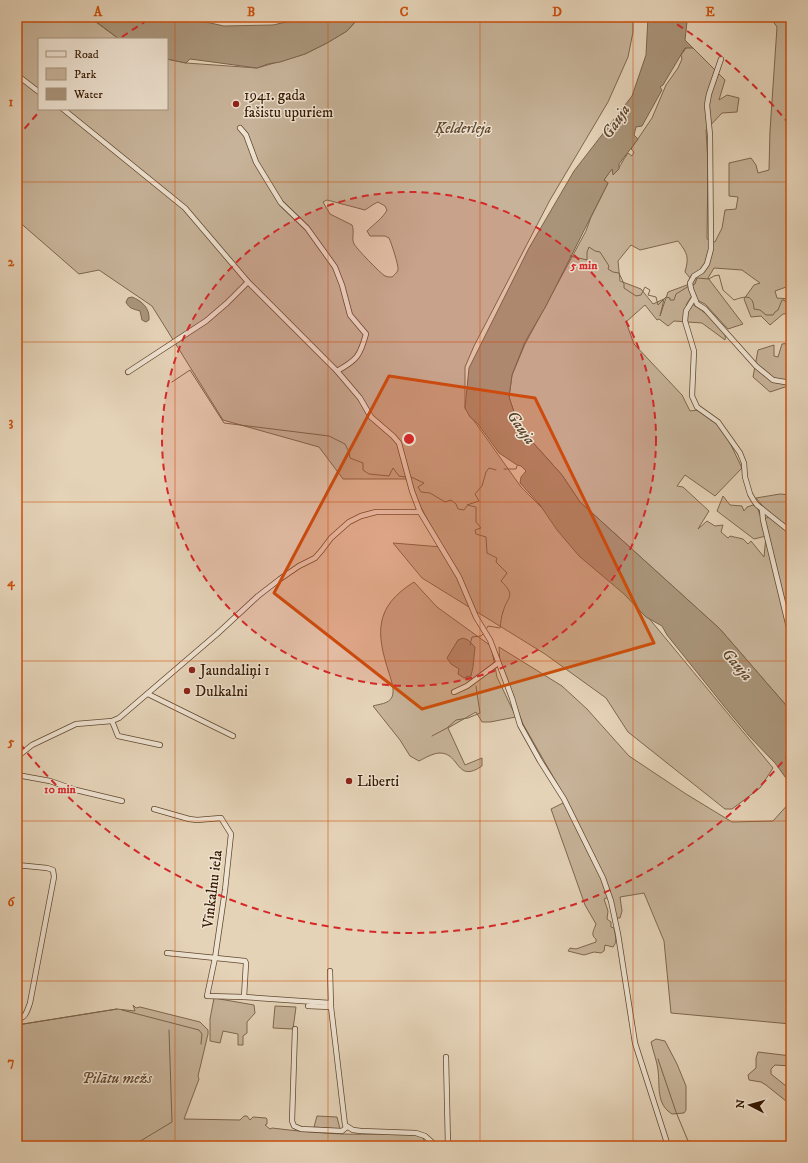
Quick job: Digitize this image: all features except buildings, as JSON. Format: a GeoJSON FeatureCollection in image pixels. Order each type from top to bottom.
{"type":"FeatureCollection","features":[{"type":"Feature","properties":{"kind":"street"},"geometry":{"type":"LineString","coordinates":[[721,59],[709,94],[707,105],[710,135],[711,249],[707,264],[702,271],[694,276],[690,283],[691,289],[698,304],[705,309],[756,366],[773,380],[791,383]]}},
{"type":"Feature","properties":{"kind":"street"},"geometry":{"type":"LineString","coordinates":[[17,75],[38,91]]}},
{"type":"Feature","properties":{"kind":"street"},"geometry":{"type":"LineString","coordinates":[[64,110],[186,208],[248,282],[337,371],[360,398],[371,417],[399,443],[412,491],[420,512],[459,578],[476,616],[490,640],[512,698],[520,725],[540,761],[564,799],[603,878],[611,901],[618,934],[635,1043],[668,1146]]}},
{"type":"Feature","properties":{"kind":"street"},"geometry":{"type":"LineString","coordinates":[[240,128],[246,135],[256,162],[281,203],[307,228],[335,268],[342,285],[350,315],[366,334],[362,350],[351,363],[337,371]]}},
{"type":"Feature","properties":{"kind":"street"},"geometry":{"type":"LineString","coordinates":[[128,372],[206,321],[248,282]]}},
{"type":"Feature","properties":{"kind":"street"},"geometry":{"type":"LineString","coordinates":[[694,298],[686,311],[685,321],[694,351],[693,401],[699,409],[718,422],[740,453],[750,494],[757,505],[791,532]]}},
{"type":"Feature","properties":{"kind":"street"},"geometry":{"type":"LineString","coordinates":[[762,509],[763,520],[791,636]]}},
{"type":"Feature","properties":{"kind":"street"},"geometry":{"type":"LineString","coordinates":[[17,757],[32,745],[76,724],[112,721],[119,718],[217,634],[258,596],[299,566],[315,558],[331,538],[349,522],[361,516],[376,512],[420,512]]}},
{"type":"Feature","properties":{"kind":"street"},"geometry":{"type":"LineString","coordinates":[[454,692],[467,686],[498,663]]}},
{"type":"Feature","properties":{"kind":"street"},"geometry":{"type":"LineString","coordinates":[[148,694],[233,736]]}},
{"type":"Feature","properties":{"kind":"street"},"geometry":{"type":"LineString","coordinates":[[112,721],[118,736],[160,745]]}},
{"type":"Feature","properties":{"kind":"street"},"geometry":{"type":"LineString","coordinates":[[17,774],[50,781],[76,790],[122,801]]}},
{"type":"Feature","properties":{"kind":"street","name":"Vīnkalnu iela"},"geometry":{"type":"LineString","coordinates":[[154,809],[189,819],[197,820],[221,818],[231,834],[225,890],[215,958],[207,996],[244,997]]}},
{"type":"Feature","properties":{"kind":"street"},"geometry":{"type":"LineString","coordinates":[[17,865],[53,870],[54,877],[30,1003],[26,1015],[22,1019],[17,1019]]}},
{"type":"Feature","properties":{"kind":"street"},"geometry":{"type":"LineString","coordinates":[[167,953],[245,961],[244,997],[331,1005]]}},
{"type":"Feature","properties":{"kind":"street"},"geometry":{"type":"LineString","coordinates":[[330,971],[331,1005],[343,1116],[347,1127],[361,1131],[416,1133],[425,1136],[433,1145],[448,1146],[446,1057]]}},
{"type":"Feature","properties":{"kind":"street"},"geometry":{"type":"LineString","coordinates":[[308,1006],[331,1005]]}},
{"type":"Feature","properties":{"kind":"street"},"geometry":{"type":"LineString","coordinates":[[294,1029],[292,1121],[294,1126],[301,1129],[342,1131],[347,1127]]}},
{"type":"Feature","properties":{"kind":"highlighted area"},"geometry":{"type":"Polygon","coordinates":[[[389,376],[535,398],[654,643],[422,709],[274,593],[389,376]]]}},
{"type":"Feature","properties":{"kind":"green space","name":"Ķelderleja"},"geometry":{"type":"Polygon","coordinates":[[[17,17],[89,17],[118,38],[38,38],[38,110],[168,110],[168,59],[186,63],[257,68],[305,54],[347,31],[360,17],[633,17],[633,32],[628,57],[608,102],[550,200],[474,346],[465,367],[465,408],[521,487],[633,599],[773,768],[760,788],[732,809],[725,809],[628,732],[606,698],[545,654],[422,578],[393,543],[442,547],[406,479],[343,479],[319,447],[223,420],[152,306],[99,270],[79,274],[17,220],[17,17]],[[327,200],[323,202],[330,214],[352,225],[354,244],[364,256],[385,276],[392,277],[397,272],[398,268],[389,238],[385,236],[370,236],[367,231],[387,210],[385,206],[378,202],[365,210],[327,200]]]}},
{"type":"Feature","properties":{"kind":"green space"},"geometry":{"type":"Polygon","coordinates":[[[770,17],[791,17],[791,283],[789,286],[775,291],[777,298],[791,299],[791,313],[783,314],[770,325],[761,316],[751,317],[744,299],[754,285],[760,283],[742,270],[714,268],[708,278],[743,324],[728,329],[705,304],[691,297],[686,305],[691,308],[692,304],[702,310],[719,325],[725,335],[725,340],[702,323],[674,321],[668,326],[659,319],[657,320],[645,305],[626,322],[634,344],[682,395],[690,411],[698,410],[716,422],[729,441],[742,468],[715,496],[685,475],[677,486],[683,487],[709,511],[698,529],[707,521],[715,526],[723,525],[721,532],[728,538],[730,536],[743,539],[748,544],[751,541],[764,557],[766,536],[754,539],[717,511],[723,496],[730,505],[742,506],[744,511],[747,507],[753,505],[757,507],[762,520],[771,516],[756,498],[780,494],[791,495],[791,711],[720,629],[580,502],[562,475],[519,427],[509,397],[512,375],[525,344],[586,231],[591,217],[608,183],[604,180],[612,168],[614,174],[616,172],[628,153],[632,156],[634,152],[631,149],[652,118],[666,85],[678,68],[682,59],[681,55],[689,44],[725,80],[719,100],[727,95],[739,98],[737,112],[722,113],[706,130],[708,163],[707,239],[715,242],[722,228],[725,210],[736,209],[738,197],[729,196],[729,163],[751,158],[756,165],[758,173],[769,170],[777,27],[770,17]],[[678,241],[640,250],[631,245],[618,261],[620,281],[641,289],[653,304],[664,299],[660,316],[668,292],[687,285],[691,279],[685,272],[687,256],[678,241]]]}},
{"type":"Feature","properties":{"kind":"green space"},"geometry":{"type":"Polygon","coordinates":[[[791,343],[791,385],[770,392],[753,377],[758,350],[774,345],[774,356],[778,357],[782,344],[791,343]]]}},
{"type":"Feature","properties":{"kind":"green space"},"geometry":{"type":"Polygon","coordinates":[[[414,582],[437,607],[491,646],[497,677],[516,717],[482,722],[476,712],[448,728],[465,765],[482,758],[482,766],[474,771],[467,772],[463,770],[446,754],[435,754],[419,761],[410,756],[400,740],[373,706],[389,701],[393,694],[382,645],[381,633],[385,611],[391,601],[401,591],[414,582]]]}},
{"type":"Feature","properties":{"kind":"green space"},"geometry":{"type":"Polygon","coordinates":[[[499,647],[562,686],[587,709],[629,756],[686,794],[732,822],[773,821],[791,801],[791,1024],[671,1013],[664,941],[644,893],[620,897],[622,911],[620,918],[615,918],[611,896],[604,899],[608,911],[607,919],[611,922],[611,927],[614,928],[616,940],[613,947],[605,945],[604,951],[601,953],[594,952],[584,955],[568,951],[570,948],[576,949],[596,942],[593,934],[596,924],[585,905],[551,809],[567,801],[523,724],[500,664],[499,647]]]}},
{"type":"Feature","properties":{"kind":"green space"},"geometry":{"type":"Polygon","coordinates":[[[214,998],[254,1005],[255,1013],[247,1022],[247,1033],[243,1036],[243,1045],[238,1045],[238,1034],[223,1031],[220,1043],[210,1041],[210,1019],[214,998]]]}},
{"type":"Feature","properties":{"kind":"green space","name":"Pilātu mežs"},"geometry":{"type":"Polygon","coordinates":[[[133,1005],[136,1008],[140,1007],[200,1022],[208,1030],[198,1076],[199,1079],[184,1119],[240,1120],[244,1116],[247,1116],[250,1120],[253,1117],[266,1118],[267,1124],[265,1125],[270,1129],[342,1134],[392,1134],[422,1136],[427,1146],[17,1146],[17,1025],[117,1009],[135,1011],[133,1005]]]}},
{"type":"Feature","properties":{"kind":"green space"},"geometry":{"type":"Polygon","coordinates":[[[275,1006],[296,1007],[293,1029],[273,1028],[275,1006]]]}},
{"type":"Feature","properties":{"kind":"green space"},"geometry":{"type":"Polygon","coordinates":[[[656,1039],[665,1041],[686,1086],[686,1110],[684,1113],[672,1114],[663,1105],[661,1100],[659,1076],[651,1042],[656,1039]]]}},
{"type":"Feature","properties":{"kind":"green space"},"geometry":{"type":"Polygon","coordinates":[[[758,1052],[791,1056],[791,1066],[775,1065],[771,1069],[771,1074],[786,1086],[791,1084],[791,1105],[761,1082],[749,1080],[748,1075],[756,1068],[756,1058],[758,1052]]]}},
{"type":"Feature","properties":{"kind":"green space"},"geometry":{"type":"Polygon","coordinates":[[[317,1116],[337,1117],[340,1129],[314,1127],[317,1116]]]}},
{"type":"Feature","properties":{"kind":"water"},"geometry":{"type":"Polygon","coordinates":[[[90,17],[183,17],[224,26],[273,25],[308,17],[359,17],[347,31],[305,54],[257,68],[190,59],[186,63],[168,59],[168,38],[118,38],[90,17]]]}},
{"type":"Feature","properties":{"kind":"water","name":"Gauja"},"geometry":{"type":"Polygon","coordinates":[[[648,17],[691,17],[687,22],[685,40],[693,48],[685,48],[663,85],[660,87],[662,90],[642,126],[636,127],[634,135],[638,139],[619,164],[619,169],[613,175],[612,169],[604,180],[608,183],[546,306],[525,342],[512,375],[509,397],[519,427],[562,475],[580,502],[720,629],[791,711],[791,785],[775,763],[749,736],[724,706],[667,635],[662,626],[646,617],[624,594],[579,556],[557,530],[540,505],[520,483],[521,477],[526,471],[521,466],[499,453],[478,424],[470,417],[465,408],[469,368],[529,248],[574,171],[632,96],[646,55],[648,17]]]}},
{"type":"Feature","properties":{"kind":"water"},"geometry":{"type":"Polygon","coordinates":[[[132,297],[142,303],[147,309],[149,320],[146,322],[142,320],[140,311],[127,304],[126,302],[128,298],[132,297]]]}},
{"type":"Feature","properties":{"kind":"water"},"geometry":{"type":"Polygon","coordinates":[[[463,638],[468,640],[475,647],[471,676],[464,678],[458,674],[459,669],[451,664],[447,658],[458,640],[463,638]]]}},
{"type":"Feature","properties":{"kind":"waterway"},"geometry":{"type":"LineString","coordinates":[[570,256],[587,260],[587,252],[589,247],[600,252],[609,266],[608,269],[619,273],[624,284],[624,288],[636,296],[641,295],[645,287],[650,290],[648,295],[656,297],[658,305],[666,297],[670,298],[670,300],[674,300],[676,294],[689,286]]}},
{"type":"Feature","properties":{"kind":"waterway"},"geometry":{"type":"LineString","coordinates":[[692,285],[695,284],[697,278],[709,279],[719,275],[723,290],[734,300],[748,297],[752,301],[754,309],[760,310],[766,315],[773,315],[778,310],[782,300],[784,300],[791,308]]}},
{"type":"Feature","properties":{"kind":"waterway"},"geometry":{"type":"LineString","coordinates":[[172,382],[190,370],[224,423],[329,436],[345,444],[350,458],[363,463],[363,470],[369,474],[389,476],[393,468],[399,476],[406,477]]}},
{"type":"Feature","properties":{"kind":"waterway"},"geometry":{"type":"LineString","coordinates":[[504,469],[516,469],[517,466]]}},
{"type":"Feature","properties":{"kind":"waterway"},"geometry":{"type":"LineString","coordinates":[[487,628],[488,626],[500,628],[502,614],[510,596],[509,590],[501,581],[507,573],[496,562],[497,558],[487,553],[486,537],[476,534],[475,530],[481,528],[476,522],[476,507],[467,505],[479,501],[475,494],[482,486],[486,472],[489,468],[496,470]]}},
{"type":"Feature","properties":{"kind":"waterway"},"geometry":{"type":"LineString","coordinates":[[411,477],[424,483],[418,487],[421,492],[430,493],[445,502],[451,500],[456,504],[458,509],[464,510],[467,506]]}},
{"type":"Feature","properties":{"kind":"waterway"},"geometry":{"type":"LineString","coordinates":[[470,645],[472,637],[481,636],[484,633]]}},
{"type":"Feature","properties":{"kind":"waterway"},"geometry":{"type":"LineString","coordinates":[[467,676],[468,680]]}},
{"type":"Feature","properties":{"kind":"waterway"},"geometry":{"type":"LineString","coordinates":[[432,736],[447,728],[456,720],[468,718],[480,713],[476,686]]}},
{"type":"Feature","properties":{"kind":"waterway"},"geometry":{"type":"LineString","coordinates":[[17,1025],[117,1009]]}},
{"type":"Feature","properties":{"kind":"waterway"},"geometry":{"type":"LineString","coordinates":[[122,1010],[199,1030],[202,1034],[201,1044]]}},
{"type":"Feature","properties":{"kind":"waterway"},"geometry":{"type":"LineString","coordinates":[[132,1146],[172,1122],[169,1030]]}},
{"type":"Feature","properties":{"kind":"waterway"},"geometry":{"type":"LineString","coordinates":[[658,1059],[676,1112],[688,1141],[697,1142],[698,1146]]}},
{"type":"Feature","properties":{"kind":"place","name":"1941. gada fašistu upuriem"},"geometry":{"type":"Point","coordinates":[236,104]}},
{"type":"Feature","properties":{"kind":"place","name":"Jaundaliņi 1"},"geometry":{"type":"Point","coordinates":[192,670]}},
{"type":"Feature","properties":{"kind":"place","name":"Dulkalni"},"geometry":{"type":"Point","coordinates":[187,691]}},
{"type":"Feature","properties":{"kind":"place","name":"Liberti"},"geometry":{"type":"Point","coordinates":[349,781]}}]}
